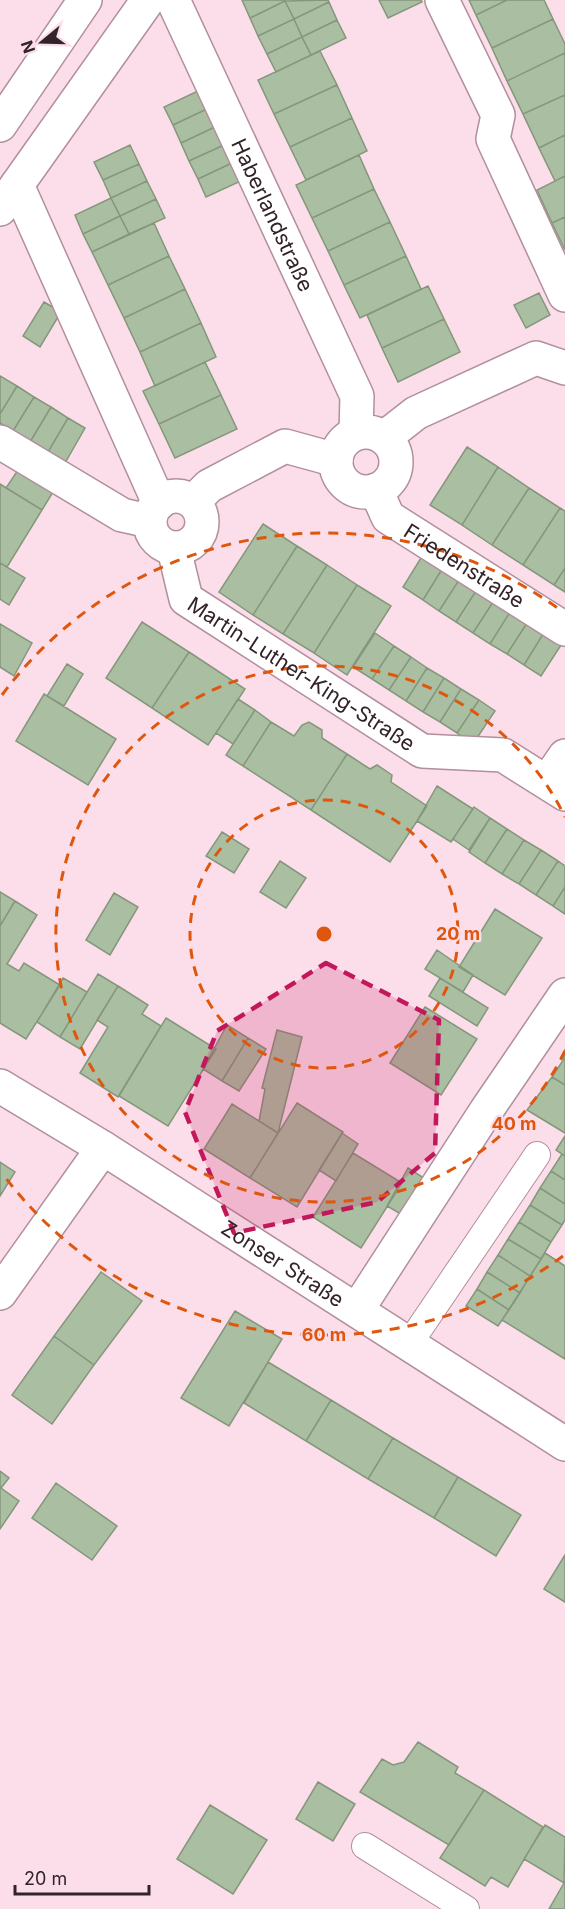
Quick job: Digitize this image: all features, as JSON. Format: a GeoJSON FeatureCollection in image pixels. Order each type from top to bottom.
{"type":"FeatureCollection","features":[{"type":"Feature","properties":{"kind":"street"},"geometry":{"type":"LineString","coordinates":[[0,125],[85,0]]}},
{"type":"Feature","properties":{"kind":"street"},"geometry":{"type":"LineString","coordinates":[[0,442],[122,515],[154,512],[171,496],[193,502],[202,516],[200,532],[190,545],[174,549],[159,543],[154,537],[154,512],[8,197],[148,0]]}},
{"type":"Feature","properties":{"kind":"street","name":"Haberlandstraße"},"geometry":{"type":"LineString","coordinates":[[173,0],[357,396],[370,436]]}},
{"type":"Feature","properties":{"kind":"street"},"geometry":{"type":"LineString","coordinates":[[442,0],[498,115],[493,139],[565,295]]}},
{"type":"Feature","properties":{"kind":"street"},"geometry":{"type":"LineString","coordinates":[[370,436],[395,453],[395,471],[384,486],[366,492],[348,486],[341,478],[336,460],[342,443],[370,436],[536,358],[565,368]]}},
{"type":"Feature","properties":{"kind":"street"},"geometry":{"type":"LineString","coordinates":[[193,502],[209,486],[285,446],[336,460]]}},
{"type":"Feature","properties":{"kind":"street","name":"Friedenstraße"},"geometry":{"type":"LineString","coordinates":[[376,490],[388,517],[565,629]]}},
{"type":"Feature","properties":{"kind":"street","name":"Martin-Luther-King-Straße"},"geometry":{"type":"LineString","coordinates":[[174,549],[186,599],[422,751],[503,755],[556,788]]}},
{"type":"Feature","properties":{"kind":"street"},"geometry":{"type":"LineString","coordinates":[[556,788],[565,756]]}},
{"type":"Feature","properties":{"kind":"street"},"geometry":{"type":"LineString","coordinates":[[357,1310],[486,1111],[565,996]]}},
{"type":"Feature","properties":{"kind":"street","name":"Zonser Straße"},"geometry":{"type":"LineString","coordinates":[[0,1086],[103,1148],[565,1444]]}},
{"type":"Feature","properties":{"kind":"street"},"geometry":{"type":"LineString","coordinates":[[0,1293],[103,1148]]}},
{"type":"Feature","properties":{"kind":"lane"},"geometry":{"type":"LineString","coordinates":[[409,1344],[537,1155]]}},
{"type":"Feature","properties":{"kind":"lane"},"geometry":{"type":"LineString","coordinates":[[365,1846],[466,1909]]}},
{"type":"Feature","properties":{"kind":"highlighted area"},"geometry":{"type":"Polygon","coordinates":[[[326,963],[439,1020],[435,1153],[377,1202],[234,1233],[185,1112],[217,1031],[326,963]]]}},
{"type":"Feature","properties":{"kind":"building"},"geometry":{"type":"Polygon","coordinates":[[[242,0],[285,0],[285,1],[250,18],[242,0]]]}},
{"type":"Feature","properties":{"kind":"building"},"geometry":{"type":"Polygon","coordinates":[[[328,0],[329,2],[294,19],[285,1],[328,0]]]}},
{"type":"Feature","properties":{"kind":"building"},"geometry":{"type":"Polygon","coordinates":[[[379,0],[421,0],[422,2],[388,18],[379,0]]]}},
{"type":"Feature","properties":{"kind":"building"},"geometry":{"type":"Polygon","coordinates":[[[469,0],[507,0],[476,15],[469,0]]]}},
{"type":"Feature","properties":{"kind":"building"},"geometry":{"type":"Polygon","coordinates":[[[507,0],[544,0],[553,19],[492,48],[476,15],[507,0]]]}},
{"type":"Feature","properties":{"kind":"building"},"geometry":{"type":"Polygon","coordinates":[[[285,1],[294,19],[258,36],[250,18],[285,1]]]}},
{"type":"Feature","properties":{"kind":"building"},"geometry":{"type":"Polygon","coordinates":[[[329,2],[337,20],[302,37],[294,19],[329,2]]]}},
{"type":"Feature","properties":{"kind":"building"},"geometry":{"type":"Polygon","coordinates":[[[294,19],[302,37],[267,54],[258,36],[294,19]]]}},
{"type":"Feature","properties":{"kind":"building"},"geometry":{"type":"Polygon","coordinates":[[[553,19],[565,44],[565,53],[507,81],[492,48],[553,19]]]}},
{"type":"Feature","properties":{"kind":"building"},"geometry":{"type":"Polygon","coordinates":[[[337,20],[346,38],[311,55],[302,37],[337,20]]]}},
{"type":"Feature","properties":{"kind":"building"},"geometry":{"type":"Polygon","coordinates":[[[302,37],[311,55],[276,72],[267,54],[302,37]]]}},
{"type":"Feature","properties":{"kind":"building"},"geometry":{"type":"Polygon","coordinates":[[[320,51],[337,85],[274,114],[258,80],[320,51]]]}},
{"type":"Feature","properties":{"kind":"building"},"geometry":{"type":"Polygon","coordinates":[[[565,53],[565,95],[523,114],[507,81],[565,53]]]}},
{"type":"Feature","properties":{"kind":"building"},"geometry":{"type":"Polygon","coordinates":[[[337,85],[352,118],[290,147],[274,114],[337,85]]]}},
{"type":"Feature","properties":{"kind":"building"},"geometry":{"type":"Polygon","coordinates":[[[200,90],[209,108],[173,125],[164,107],[200,90]]]}},
{"type":"Feature","properties":{"kind":"building"},"geometry":{"type":"Polygon","coordinates":[[[565,95],[565,135],[539,148],[523,114],[565,95]]]}},
{"type":"Feature","properties":{"kind":"building"},"geometry":{"type":"Polygon","coordinates":[[[209,108],[217,126],[181,143],[173,125],[209,108]]]}},
{"type":"Feature","properties":{"kind":"building"},"geometry":{"type":"Polygon","coordinates":[[[352,118],[367,151],[306,180],[290,147],[352,118]]]}},
{"type":"Feature","properties":{"kind":"building"},"geometry":{"type":"Polygon","coordinates":[[[217,126],[226,144],[189,161],[181,143],[217,126]]]}},
{"type":"Feature","properties":{"kind":"building"},"geometry":{"type":"Polygon","coordinates":[[[565,135],[565,176],[555,181],[539,148],[565,135]]]}},
{"type":"Feature","properties":{"kind":"building"},"geometry":{"type":"Polygon","coordinates":[[[226,144],[234,162],[198,179],[189,161],[226,144]]]}},
{"type":"Feature","properties":{"kind":"building"},"geometry":{"type":"Polygon","coordinates":[[[130,145],[139,164],[103,180],[94,162],[130,145]]]}},
{"type":"Feature","properties":{"kind":"building"},"geometry":{"type":"Polygon","coordinates":[[[359,155],[374,189],[312,218],[296,185],[359,155]]]}},
{"type":"Feature","properties":{"kind":"building"},"geometry":{"type":"Polygon","coordinates":[[[234,162],[243,180],[206,197],[198,179],[234,162]]]}},
{"type":"Feature","properties":{"kind":"building"},"geometry":{"type":"Polygon","coordinates":[[[139,164],[147,181],[111,198],[103,180],[139,164]]]}},
{"type":"Feature","properties":{"kind":"building"},"geometry":{"type":"Polygon","coordinates":[[[565,176],[565,217],[552,223],[537,190],[565,176]]]}},
{"type":"Feature","properties":{"kind":"building"},"geometry":{"type":"Polygon","coordinates":[[[147,181],[156,199],[120,216],[111,198],[147,181]]]}},
{"type":"Feature","properties":{"kind":"building"},"geometry":{"type":"Polygon","coordinates":[[[374,189],[390,222],[328,251],[312,218],[374,189]]]}},
{"type":"Feature","properties":{"kind":"building"},"geometry":{"type":"Polygon","coordinates":[[[111,198],[120,216],[83,234],[75,215],[111,198]]]}},
{"type":"Feature","properties":{"kind":"building"},"geometry":{"type":"Polygon","coordinates":[[[156,199],[165,218],[129,234],[120,216],[156,199]]]}},
{"type":"Feature","properties":{"kind":"building"},"geometry":{"type":"Polygon","coordinates":[[[120,216],[129,234],[92,252],[83,234],[120,216]]]}},
{"type":"Feature","properties":{"kind":"building"},"geometry":{"type":"Polygon","coordinates":[[[565,217],[565,250],[552,223],[565,217]]]}},
{"type":"Feature","properties":{"kind":"building"},"geometry":{"type":"Polygon","coordinates":[[[390,222],[406,256],[344,285],[328,251],[390,222]]]}},
{"type":"Feature","properties":{"kind":"building"},"geometry":{"type":"Polygon","coordinates":[[[154,223],[169,256],[108,285],[92,252],[154,223]]]}},
{"type":"Feature","properties":{"kind":"building"},"geometry":{"type":"Polygon","coordinates":[[[169,256],[185,289],[124,318],[108,285],[169,256]]]}},
{"type":"Feature","properties":{"kind":"building"},"geometry":{"type":"Polygon","coordinates":[[[406,256],[421,289],[360,318],[344,285],[406,256]]]}},
{"type":"Feature","properties":{"kind":"building"},"geometry":{"type":"Polygon","coordinates":[[[428,286],[444,319],[382,348],[367,315],[428,286]]]}},
{"type":"Feature","properties":{"kind":"building"},"geometry":{"type":"Polygon","coordinates":[[[185,289],[201,323],[140,352],[124,318],[185,289]]]}},
{"type":"Feature","properties":{"kind":"building"},"geometry":{"type":"Polygon","coordinates":[[[539,293],[550,315],[526,328],[514,305],[539,293]]]}},
{"type":"Feature","properties":{"kind":"building"},"geometry":{"type":"Polygon","coordinates":[[[44,302],[61,312],[40,347],[23,336],[44,302]]]}},
{"type":"Feature","properties":{"kind":"building"},"geometry":{"type":"Polygon","coordinates":[[[444,319],[460,352],[398,382],[382,348],[444,319]]]}},
{"type":"Feature","properties":{"kind":"building"},"geometry":{"type":"Polygon","coordinates":[[[201,323],[216,357],[155,386],[140,352],[201,323]]]}},
{"type":"Feature","properties":{"kind":"building"},"geometry":{"type":"Polygon","coordinates":[[[205,362],[221,395],[159,424],[143,391],[205,362]]]}},
{"type":"Feature","properties":{"kind":"building"},"geometry":{"type":"Polygon","coordinates":[[[0,376],[17,386],[0,414],[0,376]]]}},
{"type":"Feature","properties":{"kind":"building"},"geometry":{"type":"Polygon","coordinates":[[[17,386],[34,397],[13,431],[0,423],[0,414],[17,386]]]}},
{"type":"Feature","properties":{"kind":"building"},"geometry":{"type":"Polygon","coordinates":[[[221,395],[237,429],[175,458],[159,424],[221,395]]]}},
{"type":"Feature","properties":{"kind":"building"},"geometry":{"type":"Polygon","coordinates":[[[34,397],[51,407],[30,442],[13,431],[34,397]]]}},
{"type":"Feature","properties":{"kind":"building"},"geometry":{"type":"Polygon","coordinates":[[[51,407],[68,418],[48,452],[30,442],[51,407]]]}},
{"type":"Feature","properties":{"kind":"building"},"geometry":{"type":"Polygon","coordinates":[[[68,418],[85,428],[65,463],[48,452],[68,418]]]}},
{"type":"Feature","properties":{"kind":"building"},"geometry":{"type":"Polygon","coordinates":[[[467,447],[498,467],[462,525],[430,505],[467,447]]]}},
{"type":"Feature","properties":{"kind":"building"},"geometry":{"type":"Polygon","coordinates":[[[498,467],[529,488],[492,545],[462,525],[498,467]]]}},
{"type":"Feature","properties":{"kind":"building"},"geometry":{"type":"Polygon","coordinates":[[[18,470],[53,492],[42,510],[6,488],[18,470]]]}},
{"type":"Feature","properties":{"kind":"building"},"geometry":{"type":"Polygon","coordinates":[[[0,484],[42,510],[7,567],[0,563],[0,484]]]}},
{"type":"Feature","properties":{"kind":"building"},"geometry":{"type":"Polygon","coordinates":[[[529,488],[560,508],[523,565],[492,545],[529,488]]]}},
{"type":"Feature","properties":{"kind":"building"},"geometry":{"type":"Polygon","coordinates":[[[560,508],[565,511],[565,568],[554,585],[523,565],[560,508]]]}},
{"type":"Feature","properties":{"kind":"building"},"geometry":{"type":"Polygon","coordinates":[[[263,524],[297,546],[253,615],[219,592],[263,524]]]}},
{"type":"Feature","properties":{"kind":"building"},"geometry":{"type":"Polygon","coordinates":[[[297,546],[327,565],[283,634],[253,615],[297,546]]]}},
{"type":"Feature","properties":{"kind":"building"},"geometry":{"type":"Polygon","coordinates":[[[424,553],[444,566],[423,600],[403,587],[424,553]]]}},
{"type":"Feature","properties":{"kind":"building"},"geometry":{"type":"Polygon","coordinates":[[[0,563],[25,578],[9,605],[0,599],[0,563]]]}},
{"type":"Feature","properties":{"kind":"building"},"geometry":{"type":"Polygon","coordinates":[[[327,565],[357,585],[314,653],[283,634],[327,565]]]}},
{"type":"Feature","properties":{"kind":"building"},"geometry":{"type":"Polygon","coordinates":[[[444,566],[461,577],[439,611],[423,600],[444,566]]]}},
{"type":"Feature","properties":{"kind":"building"},"geometry":{"type":"Polygon","coordinates":[[[565,568],[565,592],[554,585],[565,568]]]}},
{"type":"Feature","properties":{"kind":"building"},"geometry":{"type":"Polygon","coordinates":[[[461,577],[478,588],[456,622],[439,611],[461,577]]]}},
{"type":"Feature","properties":{"kind":"building"},"geometry":{"type":"Polygon","coordinates":[[[357,585],[391,606],[347,675],[314,653],[357,585]]]}},
{"type":"Feature","properties":{"kind":"building"},"geometry":{"type":"Polygon","coordinates":[[[478,588],[495,599],[473,633],[456,622],[478,588]]]}},
{"type":"Feature","properties":{"kind":"building"},"geometry":{"type":"Polygon","coordinates":[[[495,599],[512,609],[490,644],[473,633],[495,599]]]}},
{"type":"Feature","properties":{"kind":"building"},"geometry":{"type":"Polygon","coordinates":[[[512,609],[529,620],[507,654],[490,644],[512,609]]]}},
{"type":"Feature","properties":{"kind":"building"},"geometry":{"type":"Polygon","coordinates":[[[529,620],[545,631],[524,665],[507,654],[529,620]]]}},
{"type":"Feature","properties":{"kind":"building"},"geometry":{"type":"Polygon","coordinates":[[[142,622],[189,652],[152,708],[106,678],[142,622]]]}},
{"type":"Feature","properties":{"kind":"building"},"geometry":{"type":"Polygon","coordinates":[[[0,624],[32,643],[14,676],[0,667],[0,624]]]}},
{"type":"Feature","properties":{"kind":"building"},"geometry":{"type":"Polygon","coordinates":[[[545,631],[563,642],[541,676],[524,665],[545,631]]]}},
{"type":"Feature","properties":{"kind":"building"},"geometry":{"type":"Polygon","coordinates":[[[375,633],[394,646],[372,679],[353,667],[375,633]]]}},
{"type":"Feature","properties":{"kind":"building"},"geometry":{"type":"Polygon","coordinates":[[[394,646],[411,657],[389,690],[372,679],[394,646]]]}},
{"type":"Feature","properties":{"kind":"building"},"geometry":{"type":"Polygon","coordinates":[[[189,652],[245,689],[208,745],[152,708],[189,652]]]}},
{"type":"Feature","properties":{"kind":"building"},"geometry":{"type":"Polygon","coordinates":[[[411,657],[427,668],[406,701],[389,690],[411,657]]]}},
{"type":"Feature","properties":{"kind":"building"},"geometry":{"type":"Polygon","coordinates":[[[67,664],[83,674],[64,706],[47,696],[67,664]]]}},
{"type":"Feature","properties":{"kind":"building"},"geometry":{"type":"Polygon","coordinates":[[[427,668],[444,678],[423,712],[406,701],[427,668]]]}},
{"type":"Feature","properties":{"kind":"building"},"geometry":{"type":"Polygon","coordinates":[[[444,678],[461,689],[440,722],[423,712],[444,678]]]}},
{"type":"Feature","properties":{"kind":"building"},"geometry":{"type":"Polygon","coordinates":[[[461,689],[479,700],[457,733],[440,722],[461,689]]]}},
{"type":"Feature","properties":{"kind":"building"},"geometry":{"type":"Polygon","coordinates":[[[44,694],[116,739],[88,785],[16,741],[44,694]]]}},
{"type":"Feature","properties":{"kind":"building"},"geometry":{"type":"Polygon","coordinates":[[[238,699],[255,710],[233,744],[216,733],[238,699]]]}},
{"type":"Feature","properties":{"kind":"building"},"geometry":{"type":"Polygon","coordinates":[[[479,700],[495,711],[473,744],[457,733],[479,700]]]}},
{"type":"Feature","properties":{"kind":"building"},"geometry":{"type":"Polygon","coordinates":[[[255,710],[271,722],[243,766],[226,755],[255,710]]]}},
{"type":"Feature","properties":{"kind":"building"},"geometry":{"type":"Polygon","coordinates":[[[271,722],[294,736],[302,725],[309,722],[322,730],[322,738],[347,754],[311,810],[243,766],[271,722]]]}},
{"type":"Feature","properties":{"kind":"building"},"geometry":{"type":"Polygon","coordinates":[[[347,754],[370,769],[377,765],[392,775],[391,782],[427,806],[390,862],[311,810],[347,754]]]}},
{"type":"Feature","properties":{"kind":"building"},"geometry":{"type":"Polygon","coordinates":[[[437,786],[473,809],[451,842],[417,821],[437,786]]]}},
{"type":"Feature","properties":{"kind":"building"},"geometry":{"type":"Polygon","coordinates":[[[474,807],[490,818],[469,850],[453,839],[474,807]]]}},
{"type":"Feature","properties":{"kind":"building"},"geometry":{"type":"Polygon","coordinates":[[[490,818],[507,829],[485,863],[469,852],[490,818]]]}},
{"type":"Feature","properties":{"kind":"building"},"geometry":{"type":"Polygon","coordinates":[[[507,829],[524,840],[502,874],[485,863],[507,829]]]}},
{"type":"Feature","properties":{"kind":"building"},"geometry":{"type":"Polygon","coordinates":[[[222,832],[249,849],[234,873],[206,856],[222,832]]]}},
{"type":"Feature","properties":{"kind":"building"},"geometry":{"type":"Polygon","coordinates":[[[524,840],[541,850],[519,884],[502,874],[524,840]]]}},
{"type":"Feature","properties":{"kind":"building"},"geometry":{"type":"Polygon","coordinates":[[[541,850],[558,861],[536,895],[519,884],[541,850]]]}},
{"type":"Feature","properties":{"kind":"building"},"geometry":{"type":"Polygon","coordinates":[[[280,861],[306,878],[286,908],[260,892],[280,861]]]}},
{"type":"Feature","properties":{"kind":"building"},"geometry":{"type":"Polygon","coordinates":[[[558,861],[565,866],[565,887],[553,906],[536,895],[558,861]]]}},
{"type":"Feature","properties":{"kind":"building"},"geometry":{"type":"Polygon","coordinates":[[[565,887],[565,914],[553,906],[565,887]]]}},
{"type":"Feature","properties":{"kind":"building"},"geometry":{"type":"Polygon","coordinates":[[[0,892],[15,901],[0,926],[0,892]]]}},
{"type":"Feature","properties":{"kind":"building"},"geometry":{"type":"Polygon","coordinates":[[[114,893],[138,907],[110,955],[86,940],[114,893]]]}},
{"type":"Feature","properties":{"kind":"building"},"geometry":{"type":"Polygon","coordinates":[[[15,901],[37,915],[7,964],[19,971],[24,963],[60,985],[26,1039],[0,1023],[0,926],[15,901]]]}},
{"type":"Feature","properties":{"kind":"building"},"geometry":{"type":"Polygon","coordinates":[[[495,909],[542,938],[505,995],[459,967],[495,909]]]}},
{"type":"Feature","properties":{"kind":"building"},"geometry":{"type":"Polygon","coordinates":[[[437,950],[473,975],[463,992],[425,969],[437,950]]]}},
{"type":"Feature","properties":{"kind":"building"},"geometry":{"type":"Polygon","coordinates":[[[98,974],[118,986],[80,1049],[60,1037],[98,974]]]}},
{"type":"Feature","properties":{"kind":"building"},"geometry":{"type":"Polygon","coordinates":[[[63,978],[87,992],[60,1037],[37,1022],[63,978]]]}},
{"type":"Feature","properties":{"kind":"building"},"geometry":{"type":"Polygon","coordinates":[[[440,978],[488,1008],[477,1026],[429,996],[440,978]]]}},
{"type":"Feature","properties":{"kind":"building"},"geometry":{"type":"Polygon","coordinates":[[[118,986],[148,1005],[142,1014],[161,1026],[118,1097],[80,1073],[108,1027],[97,1020],[118,986]]]}},
{"type":"Feature","properties":{"kind":"building"},"geometry":{"type":"Polygon","coordinates":[[[425,1007],[477,1039],[441,1095],[390,1063],[425,1007]]]}},
{"type":"Feature","properties":{"kind":"building"},"geometry":{"type":"Polygon","coordinates":[[[166,1018],[216,1049],[168,1126],[119,1096],[166,1018]]]}},
{"type":"Feature","properties":{"kind":"building"},"geometry":{"type":"Polygon","coordinates":[[[227,1025],[248,1038],[222,1081],[203,1069],[227,1025]]]}},
{"type":"Feature","properties":{"kind":"building"},"geometry":{"type":"Polygon","coordinates":[[[277,1030],[302,1037],[278,1133],[259,1121],[265,1089],[262,1088],[277,1030]]]}},
{"type":"Feature","properties":{"kind":"building"},"geometry":{"type":"Polygon","coordinates":[[[248,1038],[266,1049],[239,1091],[222,1081],[248,1038]]]}},
{"type":"Feature","properties":{"kind":"building"},"geometry":{"type":"Polygon","coordinates":[[[565,1050],[565,1085],[552,1077],[564,1059],[561,1057],[565,1050]]]}},
{"type":"Feature","properties":{"kind":"building"},"geometry":{"type":"Polygon","coordinates":[[[552,1077],[565,1085],[565,1133],[527,1110],[552,1077]]]}},
{"type":"Feature","properties":{"kind":"building"},"geometry":{"type":"Polygon","coordinates":[[[297,1103],[343,1132],[297,1207],[250,1178],[297,1103]]]}},
{"type":"Feature","properties":{"kind":"building"},"geometry":{"type":"Polygon","coordinates":[[[232,1104],[278,1133],[250,1178],[204,1149],[232,1104]]]}},
{"type":"Feature","properties":{"kind":"building"},"geometry":{"type":"Polygon","coordinates":[[[342,1133],[358,1144],[336,1181],[319,1170],[342,1133]]]}},
{"type":"Feature","properties":{"kind":"building"},"geometry":{"type":"Polygon","coordinates":[[[565,1136],[565,1156],[556,1150],[565,1136]]]}},
{"type":"Feature","properties":{"kind":"building"},"geometry":{"type":"Polygon","coordinates":[[[353,1153],[402,1183],[361,1248],[313,1217],[353,1153]]]}},
{"type":"Feature","properties":{"kind":"building"},"geometry":{"type":"Polygon","coordinates":[[[562,1154],[565,1156],[565,1180],[551,1171],[562,1154]]]}},
{"type":"Feature","properties":{"kind":"building"},"geometry":{"type":"Polygon","coordinates":[[[0,1162],[15,1172],[0,1196],[0,1162]]]}},
{"type":"Feature","properties":{"kind":"building"},"geometry":{"type":"Polygon","coordinates":[[[408,1168],[427,1180],[404,1216],[387,1206],[408,1168]]]}},
{"type":"Feature","properties":{"kind":"building"},"geometry":{"type":"Polygon","coordinates":[[[551,1171],[565,1180],[565,1204],[540,1188],[551,1171]]]}},
{"type":"Feature","properties":{"kind":"building"},"geometry":{"type":"Polygon","coordinates":[[[540,1188],[565,1204],[565,1220],[562,1225],[530,1205],[540,1188]]]}},
{"type":"Feature","properties":{"kind":"building"},"geometry":{"type":"Polygon","coordinates":[[[530,1205],[562,1225],[551,1242],[519,1222],[530,1205]]]}},
{"type":"Feature","properties":{"kind":"building"},"geometry":{"type":"Polygon","coordinates":[[[519,1222],[551,1242],[541,1259],[508,1239],[519,1222]]]}},
{"type":"Feature","properties":{"kind":"building"},"geometry":{"type":"Polygon","coordinates":[[[508,1239],[541,1259],[530,1276],[498,1255],[508,1239]]]}},
{"type":"Feature","properties":{"kind":"building"},"geometry":{"type":"Polygon","coordinates":[[[545,1253],[565,1266],[565,1359],[502,1320],[545,1253]]]}},
{"type":"Feature","properties":{"kind":"building"},"geometry":{"type":"Polygon","coordinates":[[[498,1255],[530,1276],[520,1293],[487,1272],[498,1255]]]}},
{"type":"Feature","properties":{"kind":"building"},"geometry":{"type":"Polygon","coordinates":[[[101,1272],[142,1301],[94,1365],[54,1336],[101,1272]]]}},
{"type":"Feature","properties":{"kind":"building"},"geometry":{"type":"Polygon","coordinates":[[[487,1272],[520,1293],[509,1310],[477,1289],[487,1272]]]}},
{"type":"Feature","properties":{"kind":"building"},"geometry":{"type":"Polygon","coordinates":[[[477,1289],[509,1310],[498,1326],[466,1306],[477,1289]]]}},
{"type":"Feature","properties":{"kind":"building"},"geometry":{"type":"Polygon","coordinates":[[[235,1311],[282,1339],[229,1426],[181,1398],[235,1311]]]}},
{"type":"Feature","properties":{"kind":"building"},"geometry":{"type":"Polygon","coordinates":[[[54,1336],[94,1365],[52,1424],[12,1395],[54,1336]]]}},
{"type":"Feature","properties":{"kind":"building"},"geometry":{"type":"Polygon","coordinates":[[[268,1362],[331,1400],[306,1441],[244,1403],[268,1362]]]}},
{"type":"Feature","properties":{"kind":"building"},"geometry":{"type":"Polygon","coordinates":[[[331,1400],[393,1438],[368,1479],[306,1441],[331,1400]]]}},
{"type":"Feature","properties":{"kind":"building"},"geometry":{"type":"Polygon","coordinates":[[[393,1438],[458,1477],[434,1518],[368,1479],[393,1438]]]}},
{"type":"Feature","properties":{"kind":"building"},"geometry":{"type":"Polygon","coordinates":[[[0,1471],[9,1478],[1,1488],[19,1501],[0,1529],[0,1471]]]}},
{"type":"Feature","properties":{"kind":"building"},"geometry":{"type":"Polygon","coordinates":[[[458,1477],[521,1515],[496,1556],[434,1518],[458,1477]]]}},
{"type":"Feature","properties":{"kind":"building"},"geometry":{"type":"Polygon","coordinates":[[[56,1483],[117,1526],[92,1560],[32,1518],[56,1483]]]}},
{"type":"Feature","properties":{"kind":"building"},"geometry":{"type":"Polygon","coordinates":[[[565,1555],[565,1602],[544,1589],[565,1555]]]}},
{"type":"Feature","properties":{"kind":"building"},"geometry":{"type":"Polygon","coordinates":[[[418,1742],[458,1767],[455,1773],[484,1790],[449,1845],[360,1792],[382,1759],[393,1765],[404,1762],[418,1742]]]}},
{"type":"Feature","properties":{"kind":"building"},"geometry":{"type":"Polygon","coordinates":[[[318,1782],[355,1804],[333,1841],[296,1819],[318,1782]]]}},
{"type":"Feature","properties":{"kind":"building"},"geometry":{"type":"Polygon","coordinates":[[[484,1790],[543,1827],[508,1887],[491,1877],[485,1886],[440,1858],[484,1790]]]}},
{"type":"Feature","properties":{"kind":"building"},"geometry":{"type":"Polygon","coordinates":[[[210,1805],[267,1840],[233,1894],[177,1859],[210,1805]]]}},
{"type":"Feature","properties":{"kind":"building"},"geometry":{"type":"Polygon","coordinates":[[[545,1825],[565,1837],[564,1883],[524,1859],[545,1825]]]}},
{"type":"Feature","properties":{"kind":"building"},"geometry":{"type":"Polygon","coordinates":[[[565,1881],[565,1909],[549,1909],[564,1883],[565,1881]]]}}]}
